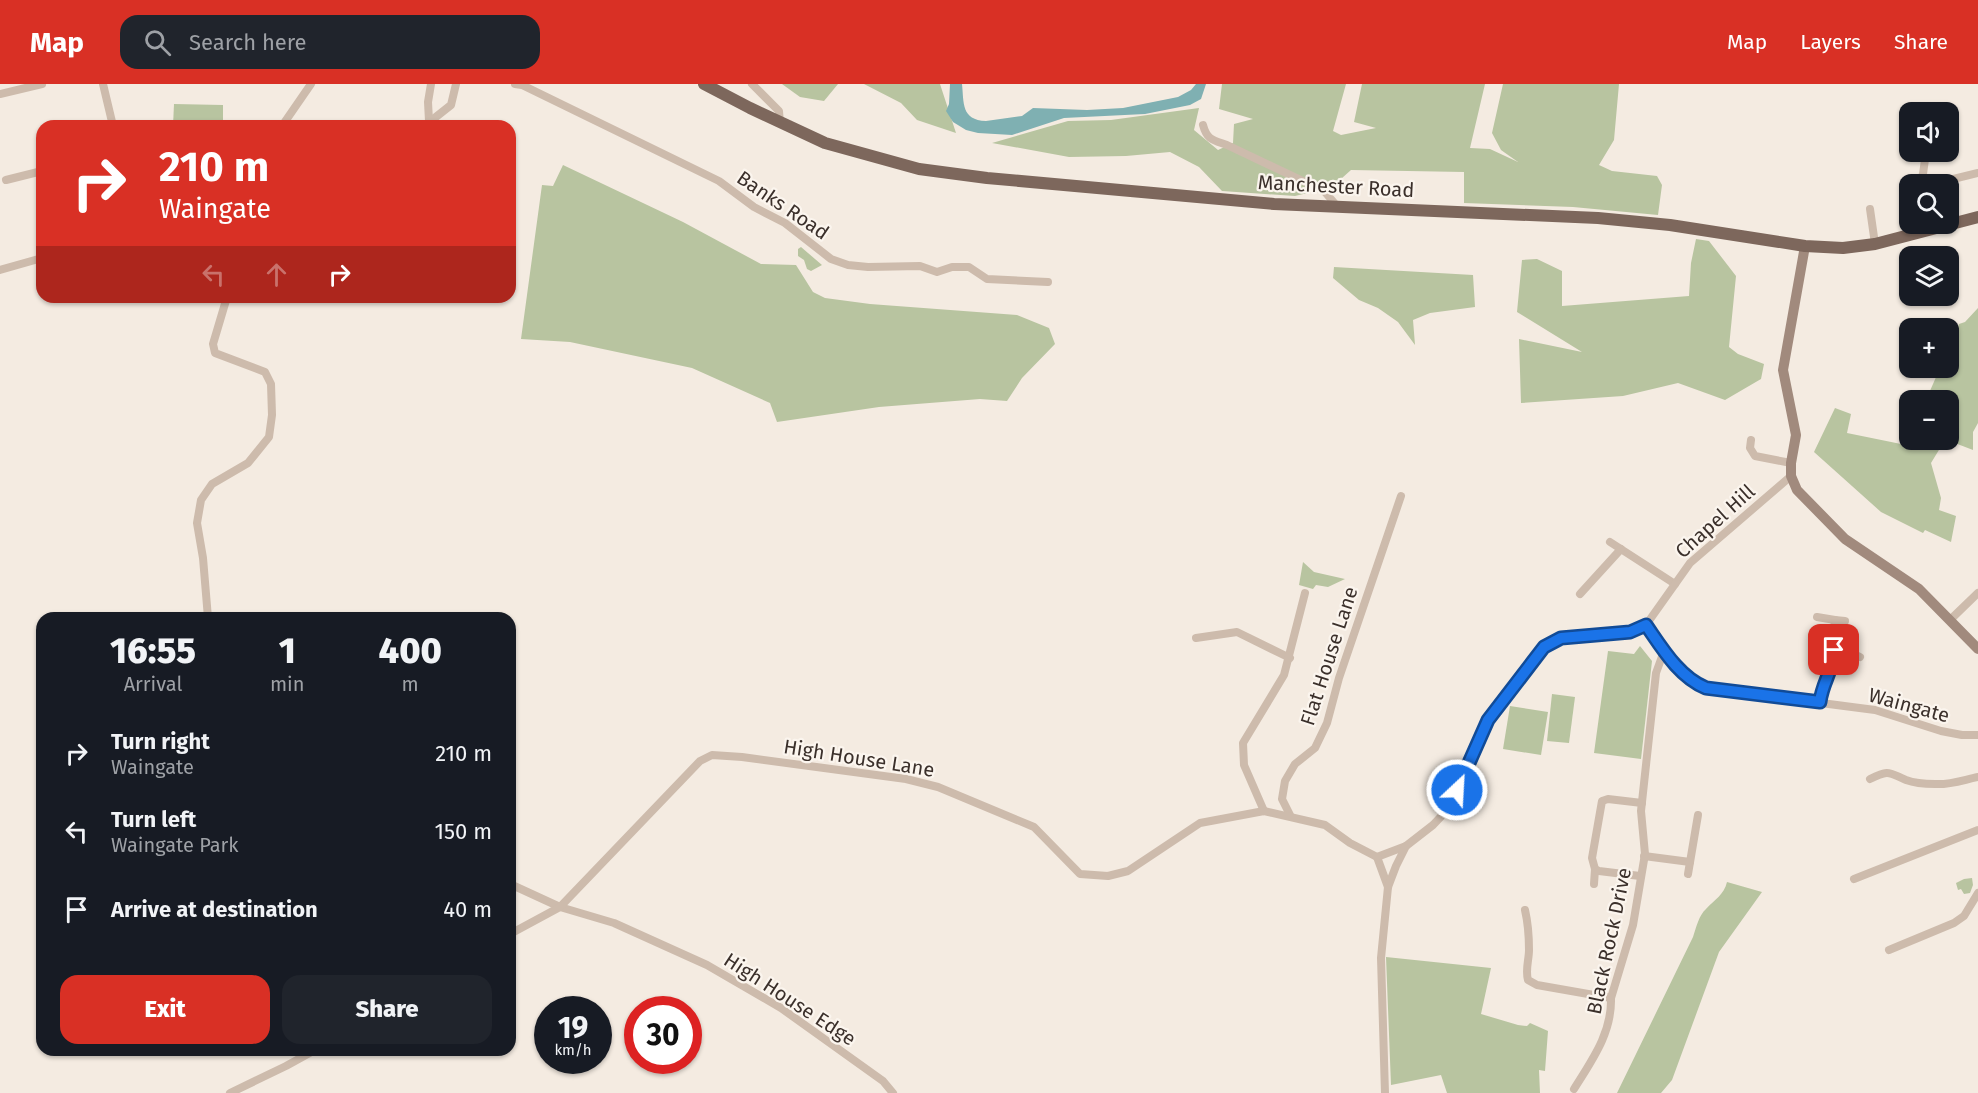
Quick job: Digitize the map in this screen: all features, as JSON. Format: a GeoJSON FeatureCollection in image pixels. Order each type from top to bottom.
{"type":"FeatureCollection","features":[{"type":"Feature","properties":{"kind":"main road","name":"Manchester Road"},"geometry":{"type":"LineString","coordinates":[[705,84],[780,123],[825,143],[919,169],[987,178],[1274,204],[1598,218],[1670,225],[1805,246],[1843,248],[1875,244],[1902,234]]}},
{"type":"Feature","properties":{"kind":"main road","name":"Manchester Road"},"geometry":{"type":"LineString","coordinates":[[1959,221],[1978,218]]}},
{"type":"Feature","properties":{"kind":"street"},"geometry":{"type":"LineString","coordinates":[[0,94],[42,84]]}},
{"type":"Feature","properties":{"kind":"street"},"geometry":{"type":"LineString","coordinates":[[103,84],[112,120]]}},
{"type":"Feature","properties":{"kind":"street"},"geometry":{"type":"LineString","coordinates":[[286,120],[311,84]]}},
{"type":"Feature","properties":{"kind":"street"},"geometry":{"type":"LineString","coordinates":[[429,120],[428,102],[431,84]]}},
{"type":"Feature","properties":{"kind":"street"},"geometry":{"type":"LineString","coordinates":[[431,120],[451,105],[456,84]]}},
{"type":"Feature","properties":{"kind":"street","name":"Banks Road"},"geometry":{"type":"LineString","coordinates":[[515,84],[522,85],[719,181],[754,207],[790,227],[831,259],[849,265],[920,267],[937,272],[952,267],[969,267],[987,279],[1048,282]]}},
{"type":"Feature","properties":{"kind":"street"},"geometry":{"type":"LineString","coordinates":[[752,84],[779,111],[780,123]]}},
{"type":"Feature","properties":{"kind":"street"},"geometry":{"type":"LineString","coordinates":[[1203,124],[1205,135],[1213,141],[1227,145],[1324,191],[1337,206]]}},
{"type":"Feature","properties":{"kind":"street"},"geometry":{"type":"LineString","coordinates":[[6,180],[36,172]]}},
{"type":"Feature","properties":{"kind":"street"},"geometry":{"type":"LineString","coordinates":[[1959,178],[1978,173]]}},
{"type":"Feature","properties":{"kind":"street"},"geometry":{"type":"LineString","coordinates":[[1870,209],[1875,244]]}},
{"type":"Feature","properties":{"kind":"street"},"geometry":{"type":"LineString","coordinates":[[1805,246],[1783,370],[1796,435],[1791,476],[1797,490],[1854,546],[1919,589],[1978,650]]}},
{"type":"Feature","properties":{"kind":"street"},"geometry":{"type":"LineString","coordinates":[[0,270],[36,260]]}},
{"type":"Feature","properties":{"kind":"street"},"geometry":{"type":"LineString","coordinates":[[207,612],[197,523],[201,500],[212,484],[248,463],[269,437],[272,415],[272,384],[265,372],[215,353],[213,344],[225,303]]}},
{"type":"Feature","properties":{"kind":"street"},"geometry":{"type":"LineString","coordinates":[[1750,440],[1750,448],[1755,456],[1791,463]]}},
{"type":"Feature","properties":{"kind":"street","name":"Chapel Hill"},"geometry":{"type":"LineString","coordinates":[[1646,625],[1690,563],[1791,476]]}},
{"type":"Feature","properties":{"kind":"street","name":"Flat House Lane"},"geometry":{"type":"LineString","coordinates":[[1290,816],[1282,799],[1285,781],[1295,764],[1315,748],[1327,723],[1339,678],[1401,496]]}},
{"type":"Feature","properties":{"kind":"street"},"geometry":{"type":"LineString","coordinates":[[1610,542],[1675,584]]}},
{"type":"Feature","properties":{"kind":"street"},"geometry":{"type":"LineString","coordinates":[[1580,594],[1621,549]]}},
{"type":"Feature","properties":{"kind":"street"},"geometry":{"type":"LineString","coordinates":[[1950,620],[1978,592]]}},
{"type":"Feature","properties":{"kind":"street"},"geometry":{"type":"LineString","coordinates":[[1264,811],[1244,765],[1244,743],[1284,675],[1305,593]]}},
{"type":"Feature","properties":{"kind":"street"},"geometry":{"type":"LineString","coordinates":[[1817,617],[1845,621]]}},
{"type":"Feature","properties":{"kind":"street"},"geometry":{"type":"LineString","coordinates":[[1820,702],[1821,689],[1834,659],[1832,642],[1835,620]]}},
{"type":"Feature","properties":{"kind":"street"},"geometry":{"type":"LineString","coordinates":[[1389,887],[1377,857],[1406,846],[1433,825],[1450,807],[1488,720],[1544,647],[1561,638],[1630,632],[1646,625]]}},
{"type":"Feature","properties":{"kind":"street","name":"Waingate"},"geometry":{"type":"LineString","coordinates":[[1646,625],[1685,675],[1695,684],[1706,688],[1875,710],[1941,731],[1978,735]]}},
{"type":"Feature","properties":{"kind":"street"},"geometry":{"type":"LineString","coordinates":[[1196,638],[1237,632],[1290,658]]}},
{"type":"Feature","properties":{"kind":"street"},"geometry":{"type":"LineString","coordinates":[[1834,650],[1846,651],[1860,657]]}},
{"type":"Feature","properties":{"kind":"street","name":"Black Rock Drive"},"geometry":{"type":"LineString","coordinates":[[1574,1089],[1606,1034],[1610,1019],[1611,998],[1633,925],[1644,856],[1642,803],[1656,673],[1664,651]]}},
{"type":"Feature","properties":{"kind":"street","name":"High House Lane"},"geometry":{"type":"LineString","coordinates":[[560,907],[700,761],[712,755],[906,779],[938,787],[1034,828],[1080,874],[1108,876],[1128,871],[1200,823],[1264,811],[1325,825],[1350,843],[1377,857]]}},
{"type":"Feature","properties":{"kind":"street"},"geometry":{"type":"LineString","coordinates":[[1870,779],[1882,773],[1895,773],[1906,780],[1950,784],[1978,777]]}},
{"type":"Feature","properties":{"kind":"street"},"geometry":{"type":"LineString","coordinates":[[1594,884],[1595,869],[1592,858],[1602,801],[1608,799],[1642,803]]}},
{"type":"Feature","properties":{"kind":"street"},"geometry":{"type":"LineString","coordinates":[[1688,874],[1698,815]]}},
{"type":"Feature","properties":{"kind":"street"},"geometry":{"type":"LineString","coordinates":[[1854,879],[1978,830]]}},
{"type":"Feature","properties":{"kind":"street"},"geometry":{"type":"LineString","coordinates":[[1385,1093],[1381,958],[1389,887],[1406,846]]}},
{"type":"Feature","properties":{"kind":"street"},"geometry":{"type":"LineString","coordinates":[[1644,856],[1690,862]]}},
{"type":"Feature","properties":{"kind":"street"},"geometry":{"type":"LineString","coordinates":[[1595,869],[1640,876]]}},
{"type":"Feature","properties":{"kind":"street","name":"High House Edge"},"geometry":{"type":"LineString","coordinates":[[516,887],[560,907],[614,922],[707,965],[781,1008],[883,1081],[893,1093]]}},
{"type":"Feature","properties":{"kind":"street"},"geometry":{"type":"LineString","coordinates":[[1889,950],[1954,923],[1964,916],[1978,892]]}},
{"type":"Feature","properties":{"kind":"street"},"geometry":{"type":"LineString","coordinates":[[516,931],[560,907]]}},
{"type":"Feature","properties":{"kind":"street"},"geometry":{"type":"LineString","coordinates":[[1525,910],[1529,937],[1526,973],[1528,980],[1537,985],[1611,998]]}},
{"type":"Feature","properties":{"kind":"street"},"geometry":{"type":"LineString","coordinates":[[230,1093],[304,1056]]}},
{"type":"Feature","properties":{"kind":"green space"},"geometry":{"type":"Polygon","coordinates":[[[782,84],[838,84],[824,101],[800,97],[782,84]]]}},
{"type":"Feature","properties":{"kind":"green space"},"geometry":{"type":"Polygon","coordinates":[[[864,84],[940,84],[956,133],[917,120],[901,103],[864,84]]]}},
{"type":"Feature","properties":{"kind":"green space"},"geometry":{"type":"Polygon","coordinates":[[[1222,84],[1346,84],[1333,131],[1341,135],[1376,128],[1354,122],[1362,84],[1485,84],[1470,148],[1490,149],[1518,162],[1501,150],[1492,133],[1503,84],[1619,84],[1614,140],[1599,165],[1612,171],[1657,176],[1662,185],[1658,215],[1573,207],[1464,203],[1464,172],[1351,170],[1332,187],[1295,196],[1222,191],[1199,167],[1170,152],[1126,156],[1069,157],[992,143],[1068,121],[1111,120],[1199,108],[1194,130],[1218,150],[1233,143],[1234,124],[1253,119],[1219,109],[1222,84]]]}},
{"type":"Feature","properties":{"kind":"green space"},"geometry":{"type":"Polygon","coordinates":[[[174,104],[223,105],[223,120],[173,120],[174,104]]]}},
{"type":"Feature","properties":{"kind":"green space"},"geometry":{"type":"Polygon","coordinates":[[[563,165],[683,222],[761,264],[796,265],[813,292],[825,298],[870,304],[1017,315],[1049,328],[1055,344],[1022,378],[1007,401],[980,399],[879,407],[777,422],[770,403],[692,368],[570,342],[521,339],[542,185],[553,186],[563,165]]]}},
{"type":"Feature","properties":{"kind":"green space"},"geometry":{"type":"Polygon","coordinates":[[[1696,239],[1709,241],[1736,276],[1729,347],[1738,354],[1764,364],[1761,379],[1725,400],[1678,383],[1623,396],[1521,403],[1519,339],[1582,352],[1517,312],[1522,260],[1537,259],[1562,271],[1562,306],[1689,296],[1691,263],[1696,239]]]}},
{"type":"Feature","properties":{"kind":"green space"},"geometry":{"type":"Polygon","coordinates":[[[801,247],[822,265],[811,271],[807,269],[804,260],[798,256],[798,249],[801,247]]]}},
{"type":"Feature","properties":{"kind":"green space"},"geometry":{"type":"Polygon","coordinates":[[[1334,267],[1473,275],[1475,307],[1430,313],[1413,320],[1415,345],[1398,322],[1378,308],[1359,300],[1333,278],[1334,267]]]}},
{"type":"Feature","properties":{"kind":"green space"},"geometry":{"type":"Polygon","coordinates":[[[1978,308],[1978,423],[1973,432],[1973,450],[1959,445],[1959,390],[1930,390],[1936,378],[1959,378],[1959,324],[1965,322],[1978,308]]]}},
{"type":"Feature","properties":{"kind":"green space"},"geometry":{"type":"Polygon","coordinates":[[[1835,408],[1851,414],[1847,433],[1899,444],[1899,450],[1939,450],[1931,463],[1941,498],[1939,510],[1956,516],[1951,542],[1925,530],[1923,533],[1881,512],[1814,452],[1835,408]]]}},
{"type":"Feature","properties":{"kind":"green space"},"geometry":{"type":"Polygon","coordinates":[[[1303,562],[1314,572],[1345,579],[1328,587],[1316,585],[1313,589],[1299,585],[1303,562]]]}},
{"type":"Feature","properties":{"kind":"green space"},"geometry":{"type":"Polygon","coordinates":[[[1640,646],[1652,661],[1641,759],[1594,753],[1608,651],[1634,654],[1640,646]]]}},
{"type":"Feature","properties":{"kind":"green space"},"geometry":{"type":"Polygon","coordinates":[[[1552,694],[1575,697],[1569,743],[1547,741],[1552,694]]]}},
{"type":"Feature","properties":{"kind":"green space"},"geometry":{"type":"Polygon","coordinates":[[[1510,706],[1548,712],[1541,755],[1503,749],[1510,706]]]}},
{"type":"Feature","properties":{"kind":"green space"},"geometry":{"type":"Polygon","coordinates":[[[1972,878],[1973,885],[1970,893],[1964,894],[1961,889],[1958,890],[1956,883],[1972,878]]]}},
{"type":"Feature","properties":{"kind":"green space"},"geometry":{"type":"Polygon","coordinates":[[[1727,882],[1762,892],[1719,952],[1672,1080],[1661,1093],[1617,1093],[1693,937],[1700,918],[1721,894],[1727,882]]]}},
{"type":"Feature","properties":{"kind":"green space"},"geometry":{"type":"Polygon","coordinates":[[[1386,957],[1491,968],[1481,1014],[1518,1025],[1527,1026],[1530,1023],[1548,1031],[1545,1071],[1539,1070],[1540,1093],[1447,1093],[1441,1075],[1391,1085],[1386,957]]]}},
{"type":"Feature","properties":{"kind":"water"},"geometry":{"type":"Polygon","coordinates":[[[950,84],[962,84],[965,109],[968,114],[978,120],[986,121],[1022,116],[1033,108],[1087,110],[1123,108],[1178,97],[1191,90],[1196,84],[1206,84],[1201,99],[1190,105],[1145,114],[1064,118],[1012,135],[978,133],[966,130],[953,122],[946,111],[949,104],[950,84]]]}},
{"type":"Feature","properties":{"kind":"route"},"geometry":{"type":"LineString","coordinates":[[1457,790],[1488,720],[1544,647],[1561,638],[1630,632],[1646,625],[1664,651],[1695,684],[1706,688],[1820,702],[1821,689],[1832,668],[1834,650]]}}]}
